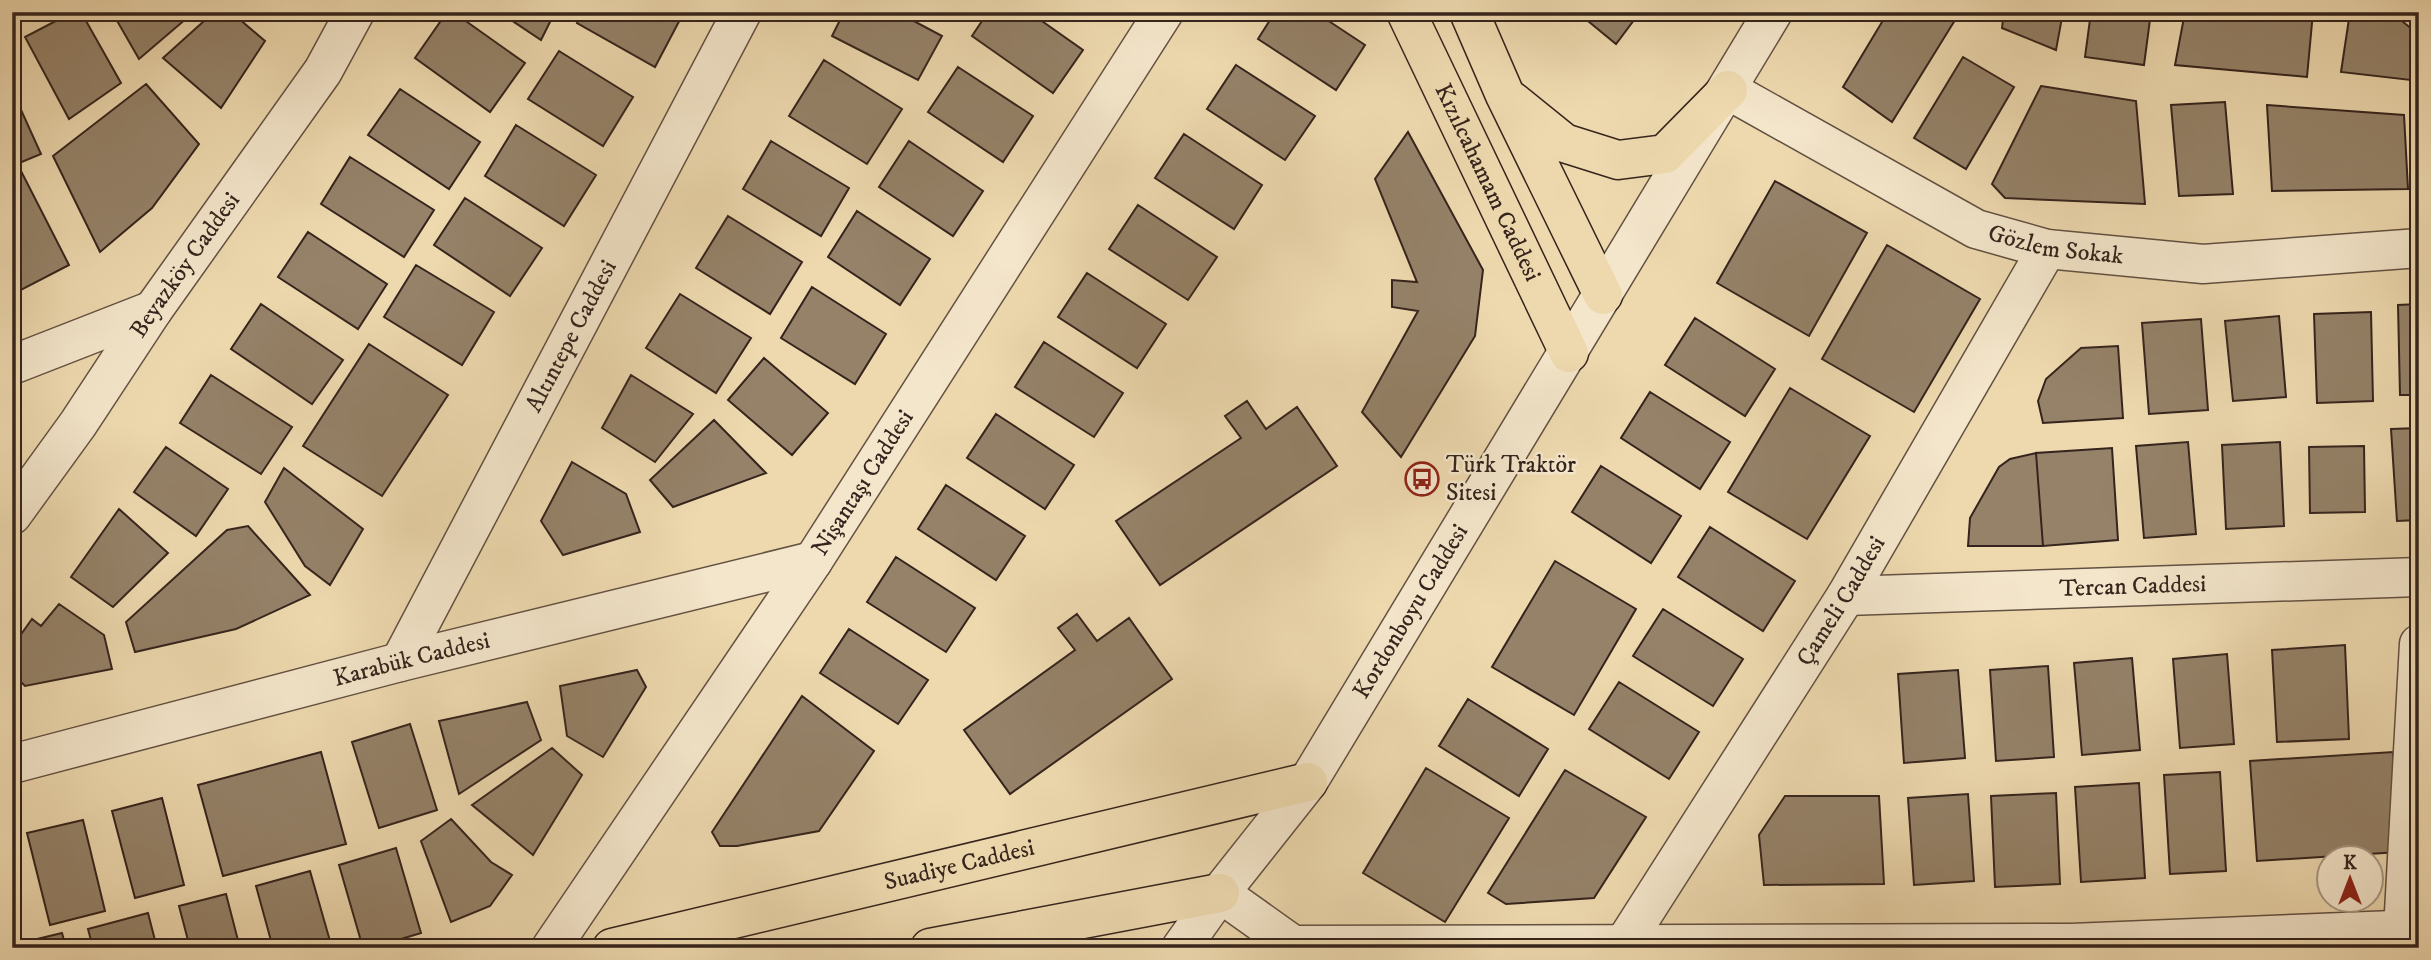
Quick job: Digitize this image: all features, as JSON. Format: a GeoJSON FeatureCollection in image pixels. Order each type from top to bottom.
{"type":"FeatureCollection","features":[{"type":"Feature","properties":{"kind":"main road","name":"Kızılcahamam Caddesi"},"geometry":{"type":"LineString","coordinates":[[1406,12],[1569,353]]}},
{"type":"Feature","properties":{"kind":"main road"},"geometry":{"type":"LineString","coordinates":[[1469,12],[1504,95],[1603,295]]}},
{"type":"Feature","properties":{"kind":"main road"},"geometry":{"type":"LineString","coordinates":[[1504,95],[1564,143],[1618,160],[1665,155],[1728,90]]}},
{"type":"Feature","properties":{"kind":"main road","name":"Suadiye Caddesi"},"geometry":{"type":"LineString","coordinates":[[612,948],[1308,782]]}},
{"type":"Feature","properties":{"kind":"main road"},"geometry":{"type":"LineString","coordinates":[[930,948],[1220,893]]}},
{"type":"Feature","properties":{"kind":"street","name":"Beyazköy Caddesi"},"geometry":{"type":"LineString","coordinates":[[12,515],[78,424],[153,310],[323,71],[355,12]]}},
{"type":"Feature","properties":{"kind":"street","name":"Altıntepe Caddesi"},"geometry":{"type":"LineString","coordinates":[[400,662],[742,12]]}},
{"type":"Feature","properties":{"kind":"street","name":"Nişantaşı Caddesi"},"geometry":{"type":"LineString","coordinates":[[551,948],[813,561],[1164,12]]}},
{"type":"Feature","properties":{"kind":"street","name":"Kordonboyu Caddesi"},"geometry":{"type":"LineString","coordinates":[[1181,948],[1220,893],[1308,782],[1773,12]]}},
{"type":"Feature","properties":{"kind":"street","name":"Gözlem Sokak"},"geometry":{"type":"LineString","coordinates":[[1728,90],[1976,229],[2047,249],[2203,264],[2419,248]]}},
{"type":"Feature","properties":{"kind":"street","name":"Çameli Caddesi"},"geometry":{"type":"LineString","coordinates":[[1624,944],[1846,596],[2047,249]]}},
{"type":"Feature","properties":{"kind":"street"},"geometry":{"type":"LineString","coordinates":[[12,365],[153,310]]}},
{"type":"Feature","properties":{"kind":"street","name":"Karabük Caddesi"},"geometry":{"type":"LineString","coordinates":[[12,764],[400,662],[813,561]]}},
{"type":"Feature","properties":{"kind":"street","name":"Tercan Caddesi"},"geometry":{"type":"LineString","coordinates":[[1846,596],[2419,577]]}},
{"type":"Feature","properties":{"kind":"street"},"geometry":{"type":"LineString","coordinates":[[1220,893],[1293,945],[2071,946],[2407,936],[2419,643]]}},
{"type":"Feature","properties":{"kind":"building"},"geometry":{"type":"Polygon","coordinates":[[[73,12],[81,12],[121,83],[69,119],[25,37],[73,12]]]}},
{"type":"Feature","properties":{"kind":"building"},"geometry":{"type":"Polygon","coordinates":[[[112,12],[194,12],[139,59],[112,12]]]}},
{"type":"Feature","properties":{"kind":"building"},"geometry":{"type":"Polygon","coordinates":[[[214,12],[231,12],[265,41],[221,108],[163,58],[214,12]]]}},
{"type":"Feature","properties":{"kind":"building"},"geometry":{"type":"Polygon","coordinates":[[[267,12],[281,12],[276,20],[267,12]]]}},
{"type":"Feature","properties":{"kind":"building"},"geometry":{"type":"Polygon","coordinates":[[[447,12],[453,12],[525,63],[490,112],[415,58],[447,12]]]}},
{"type":"Feature","properties":{"kind":"building"},"geometry":{"type":"Polygon","coordinates":[[[499,12],[555,12],[541,40],[499,12]]]}},
{"type":"Feature","properties":{"kind":"building"},"geometry":{"type":"Polygon","coordinates":[[[582,12],[684,12],[655,67],[577,23],[582,12]]]}},
{"type":"Feature","properties":{"kind":"building"},"geometry":{"type":"Polygon","coordinates":[[[844,12],[897,12],[942,36],[918,80],[832,36],[844,12]]]}},
{"type":"Feature","properties":{"kind":"building"},"geometry":{"type":"Polygon","coordinates":[[[988,12],[1029,12],[1083,50],[1053,93],[972,36],[988,12]]]}},
{"type":"Feature","properties":{"kind":"building"},"geometry":{"type":"Polygon","coordinates":[[[1275,12],[1315,12],[1365,45],[1336,90],[1258,39],[1275,12]]]}},
{"type":"Feature","properties":{"kind":"building"},"geometry":{"type":"Polygon","coordinates":[[[1577,12],[1640,12],[1616,44],[1577,12]]]}},
{"type":"Feature","properties":{"kind":"building"},"geometry":{"type":"Polygon","coordinates":[[[1888,12],[1960,12],[1892,122],[1843,87],[1888,12]]]}},
{"type":"Feature","properties":{"kind":"building"},"geometry":{"type":"Polygon","coordinates":[[[2004,12],[2063,12],[2056,50],[2002,28],[2004,12]]]}},
{"type":"Feature","properties":{"kind":"building"},"geometry":{"type":"Polygon","coordinates":[[[2091,12],[2151,12],[2144,65],[2085,57],[2091,12]]]}},
{"type":"Feature","properties":{"kind":"building"},"geometry":{"type":"Polygon","coordinates":[[[2185,12],[2313,12],[2307,77],[2175,65],[2185,12]]]}},
{"type":"Feature","properties":{"kind":"building"},"geometry":{"type":"Polygon","coordinates":[[[2350,12],[2391,12],[2419,35],[2419,81],[2341,72],[2350,12]]]}},
{"type":"Feature","properties":{"kind":"building"},"geometry":{"type":"Polygon","coordinates":[[[559,51],[633,97],[603,146],[528,99],[559,51]]]}},
{"type":"Feature","properties":{"kind":"building"},"geometry":{"type":"Polygon","coordinates":[[[1963,57],[2014,87],[1966,169],[1914,138],[1963,57]]]}},
{"type":"Feature","properties":{"kind":"building"},"geometry":{"type":"Polygon","coordinates":[[[824,60],[902,109],[867,164],[789,116],[824,60]]]}},
{"type":"Feature","properties":{"kind":"building"},"geometry":{"type":"Polygon","coordinates":[[[1236,65],[1315,116],[1285,160],[1207,109],[1236,65]]]}},
{"type":"Feature","properties":{"kind":"building"},"geometry":{"type":"Polygon","coordinates":[[[958,67],[1033,116],[1003,162],[928,112],[958,67]]]}},
{"type":"Feature","properties":{"kind":"building"},"geometry":{"type":"Polygon","coordinates":[[[146,84],[199,144],[152,208],[100,252],[53,156],[146,84]]]}},
{"type":"Feature","properties":{"kind":"building"},"geometry":{"type":"Polygon","coordinates":[[[2041,86],[2136,101],[2145,204],[2005,198],[1992,184],[2041,86]]]}},
{"type":"Feature","properties":{"kind":"building"},"geometry":{"type":"Polygon","coordinates":[[[400,89],[480,142],[449,189],[368,135],[400,89]]]}},
{"type":"Feature","properties":{"kind":"building"},"geometry":{"type":"Polygon","coordinates":[[[12,90],[41,154],[12,166],[12,90]]]}},
{"type":"Feature","properties":{"kind":"building"},"geometry":{"type":"Polygon","coordinates":[[[2225,102],[2233,194],[2179,196],[2171,105],[2225,102]]]}},
{"type":"Feature","properties":{"kind":"building"},"geometry":{"type":"Polygon","coordinates":[[[2267,105],[2404,115],[2408,189],[2272,191],[2267,105]]]}},
{"type":"Feature","properties":{"kind":"building"},"geometry":{"type":"Polygon","coordinates":[[[516,125],[596,175],[564,226],[485,176],[516,125]]]}},
{"type":"Feature","properties":{"kind":"building"},"geometry":{"type":"Polygon","coordinates":[[[1408,132],[1483,270],[1475,336],[1401,457],[1362,412],[1418,311],[1392,307],[1392,280],[1417,282],[1375,179],[1408,132]]]}},
{"type":"Feature","properties":{"kind":"building"},"geometry":{"type":"Polygon","coordinates":[[[1184,134],[1262,185],[1234,229],[1155,178],[1184,134]]]}},
{"type":"Feature","properties":{"kind":"building"},"geometry":{"type":"Polygon","coordinates":[[[771,141],[849,188],[821,236],[743,189],[771,141]]]}},
{"type":"Feature","properties":{"kind":"building"},"geometry":{"type":"Polygon","coordinates":[[[909,141],[983,191],[953,236],[879,187],[909,141]]]}},
{"type":"Feature","properties":{"kind":"building"},"geometry":{"type":"Polygon","coordinates":[[[350,157],[434,210],[404,257],[321,204],[350,157]]]}},
{"type":"Feature","properties":{"kind":"building"},"geometry":{"type":"Polygon","coordinates":[[[21,171],[69,265],[17,292],[12,283],[12,175],[21,171]]]}},
{"type":"Feature","properties":{"kind":"building"},"geometry":{"type":"Polygon","coordinates":[[[1775,181],[1867,233],[1809,336],[1717,283],[1775,181]]]}},
{"type":"Feature","properties":{"kind":"building"},"geometry":{"type":"Polygon","coordinates":[[[465,198],[542,248],[510,296],[434,245],[465,198]]]}},
{"type":"Feature","properties":{"kind":"building"},"geometry":{"type":"Polygon","coordinates":[[[1138,205],[1217,257],[1188,300],[1109,249],[1138,205]]]}},
{"type":"Feature","properties":{"kind":"building"},"geometry":{"type":"Polygon","coordinates":[[[857,211],[930,259],[900,305],[828,257],[857,211]]]}},
{"type":"Feature","properties":{"kind":"building"},"geometry":{"type":"Polygon","coordinates":[[[728,216],[802,262],[770,314],[696,268],[728,216]]]}},
{"type":"Feature","properties":{"kind":"building"},"geometry":{"type":"Polygon","coordinates":[[[308,232],[387,284],[358,329],[278,277],[308,232]]]}},
{"type":"Feature","properties":{"kind":"building"},"geometry":{"type":"Polygon","coordinates":[[[1887,245],[1980,299],[1914,412],[1822,359],[1887,245]]]}},
{"type":"Feature","properties":{"kind":"building"},"geometry":{"type":"Polygon","coordinates":[[[416,265],[494,312],[462,365],[384,317],[416,265]]]}},
{"type":"Feature","properties":{"kind":"building"},"geometry":{"type":"Polygon","coordinates":[[[1087,273],[1166,324],[1137,368],[1058,317],[1087,273]]]}},
{"type":"Feature","properties":{"kind":"building"},"geometry":{"type":"Polygon","coordinates":[[[812,287],[886,334],[855,384],[781,338],[812,287]]]}},
{"type":"Feature","properties":{"kind":"building"},"geometry":{"type":"Polygon","coordinates":[[[680,294],[751,338],[716,393],[646,348],[680,294]]]}},
{"type":"Feature","properties":{"kind":"building"},"geometry":{"type":"Polygon","coordinates":[[[261,304],[343,360],[312,404],[231,349],[261,304]]]}},
{"type":"Feature","properties":{"kind":"building"},"geometry":{"type":"Polygon","coordinates":[[[2419,304],[2419,395],[2400,395],[2398,305],[2419,304]]]}},
{"type":"Feature","properties":{"kind":"building"},"geometry":{"type":"Polygon","coordinates":[[[2371,312],[2373,401],[2317,403],[2314,314],[2371,312]]]}},
{"type":"Feature","properties":{"kind":"building"},"geometry":{"type":"Polygon","coordinates":[[[2279,316],[2286,397],[2233,401],[2225,321],[2279,316]]]}},
{"type":"Feature","properties":{"kind":"building"},"geometry":{"type":"Polygon","coordinates":[[[1695,318],[1775,369],[1745,416],[1665,365],[1695,318]]]}},
{"type":"Feature","properties":{"kind":"building"},"geometry":{"type":"Polygon","coordinates":[[[2201,319],[2208,410],[2149,414],[2142,323],[2201,319]]]}},
{"type":"Feature","properties":{"kind":"building"},"geometry":{"type":"Polygon","coordinates":[[[1044,342],[1123,393],[1094,437],[1015,387],[1044,342]]]}},
{"type":"Feature","properties":{"kind":"building"},"geometry":{"type":"Polygon","coordinates":[[[369,344],[448,395],[382,496],[303,446],[369,344]]]}},
{"type":"Feature","properties":{"kind":"building"},"geometry":{"type":"Polygon","coordinates":[[[2118,346],[2123,418],[2043,423],[2038,401],[2046,379],[2081,348],[2118,346]]]}},
{"type":"Feature","properties":{"kind":"building"},"geometry":{"type":"Polygon","coordinates":[[[764,358],[828,413],[792,455],[728,400],[764,358]]]}},
{"type":"Feature","properties":{"kind":"building"},"geometry":{"type":"Polygon","coordinates":[[[211,375],[292,427],[261,474],[180,423],[211,375]]]}},
{"type":"Feature","properties":{"kind":"building"},"geometry":{"type":"Polygon","coordinates":[[[631,375],[693,414],[655,462],[602,428],[631,375]]]}},
{"type":"Feature","properties":{"kind":"building"},"geometry":{"type":"Polygon","coordinates":[[[1790,388],[1870,436],[1807,539],[1728,492],[1790,388]]]}},
{"type":"Feature","properties":{"kind":"building"},"geometry":{"type":"Polygon","coordinates":[[[1650,392],[1730,442],[1700,489],[1621,438],[1650,392]]]}},
{"type":"Feature","properties":{"kind":"building"},"geometry":{"type":"Polygon","coordinates":[[[1247,401],[1266,429],[1297,407],[1337,466],[1160,585],[1116,521],[1241,438],[1225,416],[1247,401]]]}},
{"type":"Feature","properties":{"kind":"building"},"geometry":{"type":"Polygon","coordinates":[[[996,414],[1074,465],[1045,509],[967,458],[996,414]]]}},
{"type":"Feature","properties":{"kind":"building"},"geometry":{"type":"Polygon","coordinates":[[[714,420],[766,473],[673,507],[650,480],[714,420]]]}},
{"type":"Feature","properties":{"kind":"building"},"geometry":{"type":"Polygon","coordinates":[[[2419,428],[2419,520],[2397,521],[2391,429],[2419,428]]]}},
{"type":"Feature","properties":{"kind":"building"},"geometry":{"type":"Polygon","coordinates":[[[2188,442],[2196,534],[2144,538],[2136,446],[2188,442]]]}},
{"type":"Feature","properties":{"kind":"building"},"geometry":{"type":"Polygon","coordinates":[[[2280,442],[2284,526],[2226,529],[2222,445],[2280,442]]]}},
{"type":"Feature","properties":{"kind":"building"},"geometry":{"type":"Polygon","coordinates":[[[2364,446],[2365,512],[2310,513],[2309,447],[2364,446]]]}},
{"type":"Feature","properties":{"kind":"building"},"geometry":{"type":"Polygon","coordinates":[[[166,447],[228,489],[196,536],[134,492],[166,447]]]}},
{"type":"Feature","properties":{"kind":"building"},"geometry":{"type":"Polygon","coordinates":[[[2112,448],[2118,540],[2043,546],[2036,453],[2112,448]]]}},
{"type":"Feature","properties":{"kind":"building"},"geometry":{"type":"Polygon","coordinates":[[[2036,453],[2043,546],[1968,546],[1970,518],[1999,467],[2010,459],[2036,453]]]}},
{"type":"Feature","properties":{"kind":"building"},"geometry":{"type":"Polygon","coordinates":[[[572,462],[626,494],[640,532],[563,555],[541,521],[572,462]]]}},
{"type":"Feature","properties":{"kind":"building"},"geometry":{"type":"Polygon","coordinates":[[[1601,466],[1681,516],[1651,563],[1572,512],[1601,466]]]}},
{"type":"Feature","properties":{"kind":"building"},"geometry":{"type":"Polygon","coordinates":[[[284,468],[363,529],[330,585],[305,566],[265,502],[284,468]]]}},
{"type":"Feature","properties":{"kind":"building"},"geometry":{"type":"Polygon","coordinates":[[[946,485],[1025,536],[996,580],[918,529],[946,485]]]}},
{"type":"Feature","properties":{"kind":"building"},"geometry":{"type":"Polygon","coordinates":[[[119,509],[168,553],[113,607],[71,577],[119,509]]]}},
{"type":"Feature","properties":{"kind":"building"},"geometry":{"type":"Polygon","coordinates":[[[248,526],[310,595],[236,629],[135,652],[126,622],[227,530],[248,526]]]}},
{"type":"Feature","properties":{"kind":"building"},"geometry":{"type":"Polygon","coordinates":[[[1710,527],[1795,581],[1763,631],[1678,577],[1710,527]]]}},
{"type":"Feature","properties":{"kind":"building"},"geometry":{"type":"Polygon","coordinates":[[[896,557],[975,608],[946,652],[867,602],[896,557]]]}},
{"type":"Feature","properties":{"kind":"building"},"geometry":{"type":"Polygon","coordinates":[[[1555,561],[1636,609],[1574,715],[1492,667],[1555,561]]]}},
{"type":"Feature","properties":{"kind":"building"},"geometry":{"type":"Polygon","coordinates":[[[59,604],[104,635],[112,669],[25,686],[12,673],[12,647],[32,619],[41,626],[59,604]]]}},
{"type":"Feature","properties":{"kind":"building"},"geometry":{"type":"Polygon","coordinates":[[[1663,609],[1743,659],[1713,706],[1633,656],[1663,609]]]}},
{"type":"Feature","properties":{"kind":"building"},"geometry":{"type":"Polygon","coordinates":[[[1077,614],[1097,641],[1129,618],[1172,679],[1010,794],[964,730],[1075,650],[1058,628],[1077,614]]]}},
{"type":"Feature","properties":{"kind":"building"},"geometry":{"type":"Polygon","coordinates":[[[849,629],[928,680],[898,724],[820,673],[849,629]]]}},
{"type":"Feature","properties":{"kind":"building"},"geometry":{"type":"Polygon","coordinates":[[[2345,645],[2349,739],[2277,742],[2272,650],[2345,645]]]}},
{"type":"Feature","properties":{"kind":"building"},"geometry":{"type":"Polygon","coordinates":[[[2227,654],[2234,744],[2180,748],[2173,659],[2227,654]]]}},
{"type":"Feature","properties":{"kind":"building"},"geometry":{"type":"Polygon","coordinates":[[[2132,658],[2140,750],[2082,755],[2074,663],[2132,658]]]}},
{"type":"Feature","properties":{"kind":"building"},"geometry":{"type":"Polygon","coordinates":[[[2048,666],[2054,757],[1996,761],[1990,670],[2048,666]]]}},
{"type":"Feature","properties":{"kind":"building"},"geometry":{"type":"Polygon","coordinates":[[[637,670],[646,687],[603,757],[567,736],[560,686],[637,670]]]}},
{"type":"Feature","properties":{"kind":"building"},"geometry":{"type":"Polygon","coordinates":[[[1958,670],[1965,758],[1904,763],[1898,674],[1958,670]]]}},
{"type":"Feature","properties":{"kind":"building"},"geometry":{"type":"Polygon","coordinates":[[[1619,682],[1699,732],[1669,779],[1589,729],[1619,682]]]}},
{"type":"Feature","properties":{"kind":"building"},"geometry":{"type":"Polygon","coordinates":[[[802,696],[874,751],[819,831],[737,846],[720,846],[712,832],[802,696]]]}},
{"type":"Feature","properties":{"kind":"building"},"geometry":{"type":"Polygon","coordinates":[[[1468,699],[1548,749],[1519,796],[1439,746],[1468,699]]]}},
{"type":"Feature","properties":{"kind":"building"},"geometry":{"type":"Polygon","coordinates":[[[527,702],[541,740],[459,794],[439,721],[527,702]]]}},
{"type":"Feature","properties":{"kind":"building"},"geometry":{"type":"Polygon","coordinates":[[[410,724],[437,810],[379,828],[352,742],[410,724]]]}},
{"type":"Feature","properties":{"kind":"building"},"geometry":{"type":"Polygon","coordinates":[[[552,748],[582,775],[533,855],[472,805],[552,748]]]}},
{"type":"Feature","properties":{"kind":"building"},"geometry":{"type":"Polygon","coordinates":[[[321,752],[346,844],[223,876],[198,785],[321,752]]]}},
{"type":"Feature","properties":{"kind":"building"},"geometry":{"type":"Polygon","coordinates":[[[2393,752],[2399,852],[2386,853],[2386,844],[2316,844],[2316,857],[2257,861],[2250,761],[2393,752]]]}},
{"type":"Feature","properties":{"kind":"building"},"geometry":{"type":"Polygon","coordinates":[[[1426,768],[1509,818],[1445,922],[1363,873],[1426,768]]]}},
{"type":"Feature","properties":{"kind":"building"},"geometry":{"type":"Polygon","coordinates":[[[1565,770],[1646,817],[1594,898],[1506,904],[1488,893],[1565,770]]]}},
{"type":"Feature","properties":{"kind":"building"},"geometry":{"type":"Polygon","coordinates":[[[2220,772],[2226,871],[2170,874],[2164,775],[2220,772]]]}},
{"type":"Feature","properties":{"kind":"building"},"geometry":{"type":"Polygon","coordinates":[[[2139,783],[2145,878],[2081,882],[2075,787],[2139,783]]]}},
{"type":"Feature","properties":{"kind":"building"},"geometry":{"type":"Polygon","coordinates":[[[2056,793],[2060,884],[1995,887],[1991,796],[2056,793]]]}},
{"type":"Feature","properties":{"kind":"building"},"geometry":{"type":"Polygon","coordinates":[[[1968,794],[1974,881],[1914,885],[1908,798],[1968,794]]]}},
{"type":"Feature","properties":{"kind":"building"},"geometry":{"type":"Polygon","coordinates":[[[1785,796],[1879,796],[1884,884],[1764,885],[1759,835],[1785,796]]]}},
{"type":"Feature","properties":{"kind":"building"},"geometry":{"type":"Polygon","coordinates":[[[162,798],[184,885],[135,898],[112,811],[162,798]]]}},
{"type":"Feature","properties":{"kind":"building"},"geometry":{"type":"Polygon","coordinates":[[[451,819],[491,862],[512,875],[490,906],[451,922],[421,841],[451,819]]]}},
{"type":"Feature","properties":{"kind":"building"},"geometry":{"type":"Polygon","coordinates":[[[83,820],[105,911],[50,925],[27,833],[83,820]]]}},
{"type":"Feature","properties":{"kind":"building"},"geometry":{"type":"Polygon","coordinates":[[[396,848],[421,933],[363,948],[339,865],[396,848]]]}},
{"type":"Feature","properties":{"kind":"building"},"geometry":{"type":"Polygon","coordinates":[[[310,871],[332,948],[273,948],[256,886],[310,871]]]}},
{"type":"Feature","properties":{"kind":"building"},"geometry":{"type":"Polygon","coordinates":[[[226,894],[240,948],[190,948],[179,906],[226,894]]]}},
{"type":"Feature","properties":{"kind":"building"},"geometry":{"type":"Polygon","coordinates":[[[12,905],[19,935],[12,936],[12,905]]]}},
{"type":"Feature","properties":{"kind":"building"},"geometry":{"type":"Polygon","coordinates":[[[148,913],[157,948],[93,948],[88,929],[148,913]]]}},
{"type":"Feature","properties":{"kind":"building"},"geometry":{"type":"Polygon","coordinates":[[[62,933],[66,948],[12,948],[12,945],[62,933]]]}},
{"type":"Feature","properties":{"kind":"place","name":"Türk Traktör Sitesi"},"geometry":{"type":"Point","coordinates":[1422,479]}}]}
